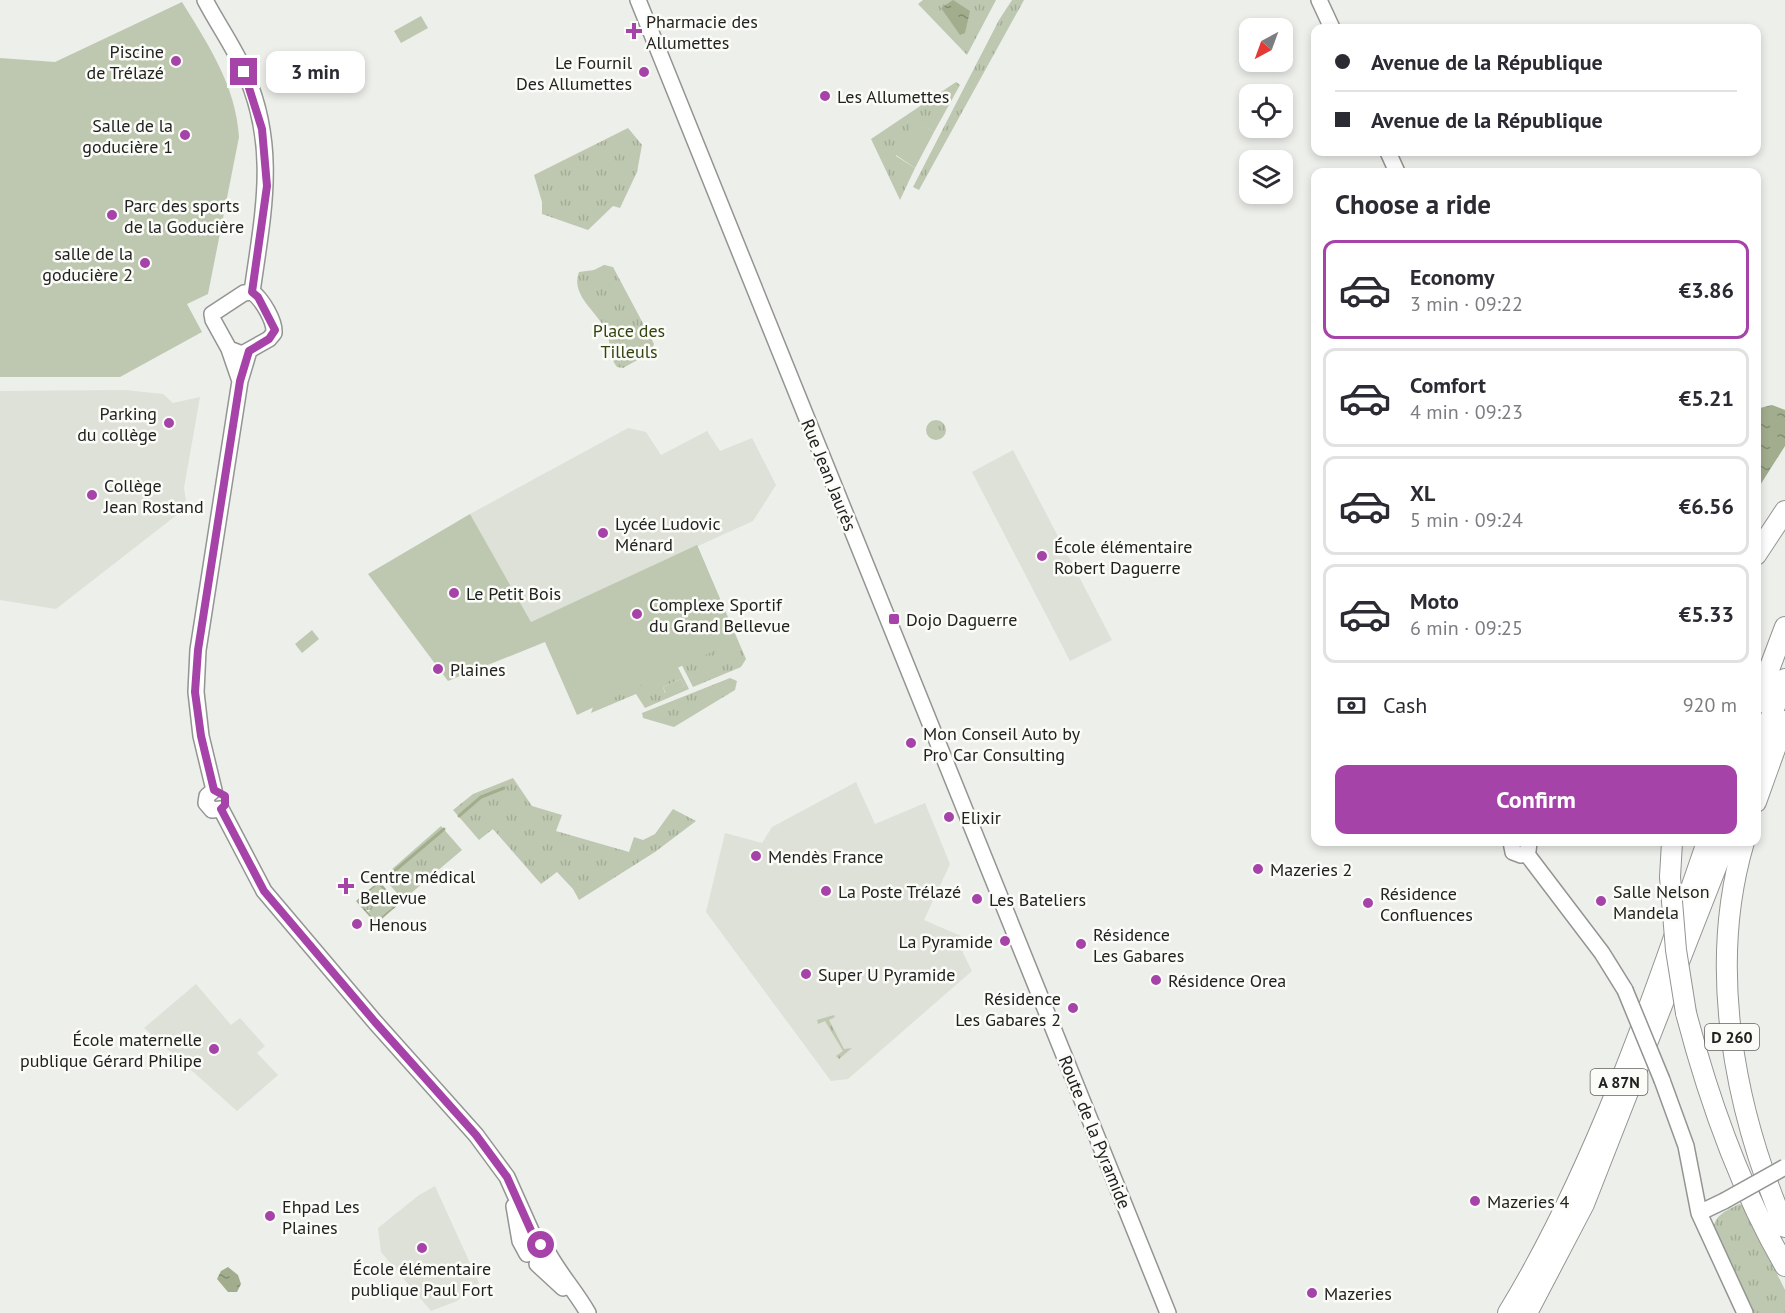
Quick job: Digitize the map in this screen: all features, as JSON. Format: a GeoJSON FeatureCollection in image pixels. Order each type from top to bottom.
{"type":"FeatureCollection","features":[{"type":"Feature","properties":{"kind":"highway"},"geometry":{"type":"LineString","coordinates":[[1761,547],[1785,511]]}},
{"type":"Feature","properties":{"kind":"highway"},"geometry":{"type":"LineString","coordinates":[[1761,691],[1785,627]]}},
{"type":"Feature","properties":{"kind":"highway"},"geometry":{"type":"LineString","coordinates":[[1761,744],[1785,679]]}},
{"type":"Feature","properties":{"kind":"highway"},"geometry":{"type":"LineString","coordinates":[[1761,788],[1785,721]]}},
{"type":"Feature","properties":{"kind":"highway","name":"D 260"},"geometry":{"type":"LineString","coordinates":[[1671,846],[1670,877],[1676,950],[1686,1013],[1697,1055],[1726,1139],[1758,1216],[1785,1266]]}},
{"type":"Feature","properties":{"kind":"highway","name":"A 87N"},"geometry":{"type":"LineString","coordinates":[[1508,1313],[1547,1245],[1605,1118],[1706,846]]}},
{"type":"Feature","properties":{"kind":"highway","name":"A 87N"},"geometry":{"type":"LineString","coordinates":[[1527,1313],[1584,1204],[1724,846]]}},
{"type":"Feature","properties":{"kind":"highway","name":"D 260"},"geometry":{"type":"LineString","coordinates":[[1743,846],[1735,872],[1728,959],[1734,1051],[1752,1141],[1785,1227]]}},
{"type":"Feature","properties":{"kind":"street"},"geometry":{"type":"LineString","coordinates":[[205,0],[243,68],[262,129],[267,186],[252,292]]}},
{"type":"Feature","properties":{"kind":"street","name":"Rue Jean Jaurès"},"geometry":{"type":"LineString","coordinates":[[638,0],[1023,950]]}},
{"type":"Feature","properties":{"kind":"street"},"geometry":{"type":"LineString","coordinates":[[1319,0],[1330,24]]}},
{"type":"Feature","properties":{"kind":"street"},"geometry":{"type":"LineString","coordinates":[[229,349],[238,354],[249,351],[269,339],[275,330],[258,297],[252,292],[244,293],[212,314],[229,349],[240,381]]}},
{"type":"Feature","properties":{"kind":"street"},"geometry":{"type":"LineString","coordinates":[[249,351],[240,381],[198,650],[195,692],[201,736],[214,790],[207,796],[206,803],[212,810],[221,809],[264,891],[375,1022],[476,1135],[507,1177],[537,1254],[578,1313]]}},
{"type":"Feature","properties":{"kind":"street"},"geometry":{"type":"LineString","coordinates":[[1512,846],[1513,852],[1521,855],[1528,847],[1625,990],[1686,1146],[1699,1213],[1745,1313]]}},
{"type":"Feature","properties":{"kind":"street","name":"Route de la Pyramide"},"geometry":{"type":"LineString","coordinates":[[1023,950],[1168,1313]]}},
{"type":"Feature","properties":{"kind":"street"},"geometry":{"type":"LineString","coordinates":[[1699,1213],[1724,1202],[1785,1167]]}},
{"type":"Feature","properties":{"kind":"street"},"geometry":{"type":"LineString","coordinates":[[537,1254],[570,1282],[588,1313]]}},
{"type":"Feature","properties":{"kind":"shaded area","name":"Collège Jean Rostand"},"geometry":{"type":"Polygon","coordinates":[[[125,390],[163,394],[173,403],[200,397],[184,488],[187,507],[56,609],[0,600],[0,391],[125,390]]]}},
{"type":"Feature","properties":{"kind":"shaded area","name":"Lycée Ludovic Ménard"},"geometry":{"type":"Polygon","coordinates":[[[628,428],[646,432],[661,455],[707,431],[720,451],[752,438],[776,485],[753,521],[531,622],[470,514],[628,428]]]}},
{"type":"Feature","properties":{"kind":"shaded area","name":"École élémentaire Robert Daguerre"},"geometry":{"type":"Polygon","coordinates":[[[1013,450],[1112,640],[1070,661],[972,472],[1013,450]]]}},
{"type":"Feature","properties":{"kind":"shaded area"},"geometry":{"type":"Polygon","coordinates":[[[856,782],[875,824],[925,803],[950,864],[924,920],[961,936],[963,953],[972,971],[848,1079],[831,1081],[706,912],[725,833],[762,843],[772,827],[856,782]]]}},
{"type":"Feature","properties":{"kind":"shaded area","name":"École maternelle publique Gérard Philipe"},"geometry":{"type":"Polygon","coordinates":[[[196,984],[231,1025],[240,1018],[265,1046],[257,1053],[278,1075],[237,1111],[144,1028],[196,984]]]}},
{"type":"Feature","properties":{"kind":"shaded area","name":"École élémentaire publique Paul Fort"},"geometry":{"type":"Polygon","coordinates":[[[435,1186],[479,1283],[457,1301],[431,1311],[381,1252],[378,1228],[419,1195],[435,1186]]]}},
{"type":"Feature","properties":{"kind":"green space"},"geometry":{"type":"Polygon","coordinates":[[[923,0],[996,0],[967,55],[918,4],[923,0]]]}},
{"type":"Feature","properties":{"kind":"green space"},"geometry":{"type":"Polygon","coordinates":[[[1012,0],[1024,0],[919,190],[913,187],[999,20],[1012,0]]]}},
{"type":"Feature","properties":{"kind":"green space","name":"Parc des sports de la Goducière"},"geometry":{"type":"Polygon","coordinates":[[[182,2],[211,50],[227,83],[237,118],[239,137],[208,294],[187,304],[202,332],[120,377],[0,377],[0,58],[55,62],[182,2]]]}},
{"type":"Feature","properties":{"kind":"green space"},"geometry":{"type":"Polygon","coordinates":[[[421,16],[428,28],[401,43],[394,31],[421,16]]]}},
{"type":"Feature","properties":{"kind":"green space"},"geometry":{"type":"Polygon","coordinates":[[[956,82],[960,85],[934,132],[915,120],[896,156],[915,168],[900,200],[871,139],[956,82]]]}},
{"type":"Feature","properties":{"kind":"green space"},"geometry":{"type":"Polygon","coordinates":[[[915,119],[934,132],[915,168],[896,155],[915,119]]]}},
{"type":"Feature","properties":{"kind":"green space"},"geometry":{"type":"Polygon","coordinates":[[[628,128],[642,145],[637,172],[620,208],[613,206],[588,230],[542,214],[542,202],[534,175],[628,128]]]}},
{"type":"Feature","properties":{"kind":"green space","name":"Place des Tilleuls"},"geometry":{"type":"Polygon","coordinates":[[[604,265],[613,267],[654,344],[650,353],[623,368],[617,367],[614,362],[606,331],[578,289],[579,272],[594,270],[604,265]]]}},
{"type":"Feature","properties":{"kind":"green space"},"geometry":{"type":"Polygon","coordinates":[[[932,420],[940,420],[946,426],[946,434],[940,440],[932,440],[926,434],[926,426],[932,420]]]}},
{"type":"Feature","properties":{"kind":"green space","name":"Complexe Sportif du Grand Bellevue"},"geometry":{"type":"Polygon","coordinates":[[[470,514],[531,622],[697,545],[737,640],[577,715],[545,642],[448,681],[368,574],[470,514]]]}},
{"type":"Feature","properties":{"kind":"green space"},"geometry":{"type":"Polygon","coordinates":[[[697,545],[746,659],[741,667],[693,687],[670,642],[697,545]]]}},
{"type":"Feature","properties":{"kind":"green space"},"geometry":{"type":"Polygon","coordinates":[[[312,630],[319,639],[302,653],[295,644],[312,630]]]}},
{"type":"Feature","properties":{"kind":"green space"},"geometry":{"type":"Polygon","coordinates":[[[666,644],[689,689],[645,708],[636,694],[591,713],[595,701],[666,644]],[[681,679],[663,687],[665,693],[684,686],[681,679]]]}},
{"type":"Feature","properties":{"kind":"green space"},"geometry":{"type":"Polygon","coordinates":[[[730,678],[737,681],[735,690],[674,727],[643,718],[642,713],[730,678]]]}},
{"type":"Feature","properties":{"kind":"green space"},"geometry":{"type":"Polygon","coordinates":[[[681,679],[684,686],[666,694],[663,687],[681,679]]]}},
{"type":"Feature","properties":{"kind":"green space"},"geometry":{"type":"Polygon","coordinates":[[[513,778],[532,806],[562,815],[556,831],[629,852],[634,837],[643,840],[655,834],[673,809],[696,821],[655,852],[579,900],[573,889],[557,872],[541,884],[493,829],[479,840],[453,810],[473,794],[513,778]]]}},
{"type":"Feature","properties":{"kind":"green space"},"geometry":{"type":"Polygon","coordinates":[[[441,826],[462,850],[403,900],[383,877],[441,826]]]}},
{"type":"Feature","properties":{"kind":"green space"},"geometry":{"type":"Polygon","coordinates":[[[378,883],[386,892],[386,897],[389,895],[396,904],[376,921],[368,912],[371,910],[366,910],[358,901],[378,883]]]}},
{"type":"Feature","properties":{"kind":"green space"},"geometry":{"type":"Polygon","coordinates":[[[834,1015],[835,1017],[829,1020],[844,1049],[852,1048],[839,1059],[836,1056],[843,1051],[825,1021],[818,1024],[817,1020],[834,1015]]]}},
{"type":"Feature","properties":{"kind":"green space"},"geometry":{"type":"Polygon","coordinates":[[[1739,1204],[1743,1205],[1785,1290],[1785,1313],[1754,1313],[1713,1234],[1717,1218],[1739,1204]]]}},
{"type":"Feature","properties":{"kind":"water"},"geometry":{"type":"Polygon","coordinates":[[[953,0],[970,11],[965,33],[960,35],[941,8],[953,0]]]}},
{"type":"Feature","properties":{"kind":"water"},"geometry":{"type":"Polygon","coordinates":[[[1772,405],[1785,410],[1785,446],[1761,484],[1761,408],[1772,405]]]}},
{"type":"Feature","properties":{"kind":"water"},"geometry":{"type":"Polygon","coordinates":[[[379,881],[399,904],[376,924],[356,901],[379,881]],[[378,884],[358,901],[376,921],[396,904],[378,884]]]}},
{"type":"Feature","properties":{"kind":"water"},"geometry":{"type":"Polygon","coordinates":[[[228,1267],[238,1275],[241,1284],[237,1292],[228,1292],[217,1279],[221,1271],[228,1267]]]}},
{"type":"Feature","properties":{"kind":"waterway"},"geometry":{"type":"LineString","coordinates":[[459,816],[481,797],[504,788]]}},
{"type":"Feature","properties":{"kind":"waterway"},"geometry":{"type":"LineString","coordinates":[[385,879],[444,829]]}},
{"type":"Feature","properties":{"kind":"place","name":"Pharmacie des Allumettes"},"geometry":{"type":"Point","coordinates":[634,31]}},
{"type":"Feature","properties":{"kind":"place","name":"Piscine de Trélazé"},"geometry":{"type":"Point","coordinates":[176,61]}},
{"type":"Feature","properties":{"kind":"place","name":"Le Fournil Des Allumettes"},"geometry":{"type":"Point","coordinates":[644,72]}},
{"type":"Feature","properties":{"kind":"place","name":"Les Allumettes"},"geometry":{"type":"Point","coordinates":[825,96]}},
{"type":"Feature","properties":{"kind":"place","name":"Salle de la goducière 1"},"geometry":{"type":"Point","coordinates":[185,135]}},
{"type":"Feature","properties":{"kind":"place","name":"Parc des sports de la Goducière"},"geometry":{"type":"Point","coordinates":[112,215]}},
{"type":"Feature","properties":{"kind":"place","name":"salle de la goducière 2"},"geometry":{"type":"Point","coordinates":[145,263]}},
{"type":"Feature","properties":{"kind":"place","name":"Parking du collège"},"geometry":{"type":"Point","coordinates":[169,423]}},
{"type":"Feature","properties":{"kind":"place","name":"Collège Jean Rostand"},"geometry":{"type":"Point","coordinates":[92,495]}},
{"type":"Feature","properties":{"kind":"place","name":"Lycée Ludovic Ménard"},"geometry":{"type":"Point","coordinates":[603,533]}},
{"type":"Feature","properties":{"kind":"place","name":"École élémentaire Robert Daguerre"},"geometry":{"type":"Point","coordinates":[1042,556]}},
{"type":"Feature","properties":{"kind":"place","name":"Le Petit Bois"},"geometry":{"type":"Point","coordinates":[454,593]}},
{"type":"Feature","properties":{"kind":"place","name":"Complexe Sportif du Grand Bellevue"},"geometry":{"type":"Point","coordinates":[637,614]}},
{"type":"Feature","properties":{"kind":"place","name":"Dojo Daguerre"},"geometry":{"type":"Point","coordinates":[894,619]}},
{"type":"Feature","properties":{"kind":"place","name":"Plaines"},"geometry":{"type":"Point","coordinates":[438,669]}},
{"type":"Feature","properties":{"kind":"place","name":"Mon Conseil Auto by Pro Car Consulting"},"geometry":{"type":"Point","coordinates":[911,743]}},
{"type":"Feature","properties":{"kind":"place","name":"Elixir"},"geometry":{"type":"Point","coordinates":[949,817]}},
{"type":"Feature","properties":{"kind":"place","name":"Mendès France"},"geometry":{"type":"Point","coordinates":[756,856]}},
{"type":"Feature","properties":{"kind":"place","name":"Mazeries 2"},"geometry":{"type":"Point","coordinates":[1258,869]}},
{"type":"Feature","properties":{"kind":"place","name":"Centre médical Bellevue"},"geometry":{"type":"Point","coordinates":[346,886]}},
{"type":"Feature","properties":{"kind":"place","name":"La Poste Trélazé"},"geometry":{"type":"Point","coordinates":[826,891]}},
{"type":"Feature","properties":{"kind":"place","name":"Les Bateliers"},"geometry":{"type":"Point","coordinates":[977,899]}},
{"type":"Feature","properties":{"kind":"place","name":"Salle Nelson Mandela"},"geometry":{"type":"Point","coordinates":[1601,901]}},
{"type":"Feature","properties":{"kind":"place","name":"Résidence Confluences"},"geometry":{"type":"Point","coordinates":[1368,903]}},
{"type":"Feature","properties":{"kind":"place","name":"Henous"},"geometry":{"type":"Point","coordinates":[357,924]}},
{"type":"Feature","properties":{"kind":"place","name":"La Pyramide"},"geometry":{"type":"Point","coordinates":[1005,941]}},
{"type":"Feature","properties":{"kind":"place","name":"Résidence Les Gabares"},"geometry":{"type":"Point","coordinates":[1081,944]}},
{"type":"Feature","properties":{"kind":"place","name":"Super U Pyramide"},"geometry":{"type":"Point","coordinates":[806,974]}},
{"type":"Feature","properties":{"kind":"place","name":"Résidence Orea"},"geometry":{"type":"Point","coordinates":[1156,980]}},
{"type":"Feature","properties":{"kind":"place","name":"Résidence Les Gabares 2"},"geometry":{"type":"Point","coordinates":[1073,1008]}},
{"type":"Feature","properties":{"kind":"place","name":"École maternelle publique Gérard Philipe"},"geometry":{"type":"Point","coordinates":[214,1049]}},
{"type":"Feature","properties":{"kind":"place","name":"Mazeries 4"},"geometry":{"type":"Point","coordinates":[1475,1201]}},
{"type":"Feature","properties":{"kind":"place","name":"Ehpad Les Plaines"},"geometry":{"type":"Point","coordinates":[270,1216]}},
{"type":"Feature","properties":{"kind":"place","name":"École élémentaire publique Paul Fort"},"geometry":{"type":"Point","coordinates":[422,1248]}},
{"type":"Feature","properties":{"kind":"place","name":"Mazeries"},"geometry":{"type":"Point","coordinates":[1312,1293]}},
{"type":"Feature","properties":{"kind":"route"},"geometry":{"type":"LineString","coordinates":[[244,72],[262,129],[267,186],[252,292],[258,297],[275,330],[269,339],[249,351],[244,362],[198,650],[195,692],[201,736],[214,790],[224,793],[226,802],[224,808],[221,809],[264,891],[375,1022],[476,1135],[507,1177],[525,1219],[536,1237],[537,1244],[541,1245]]}}]}
